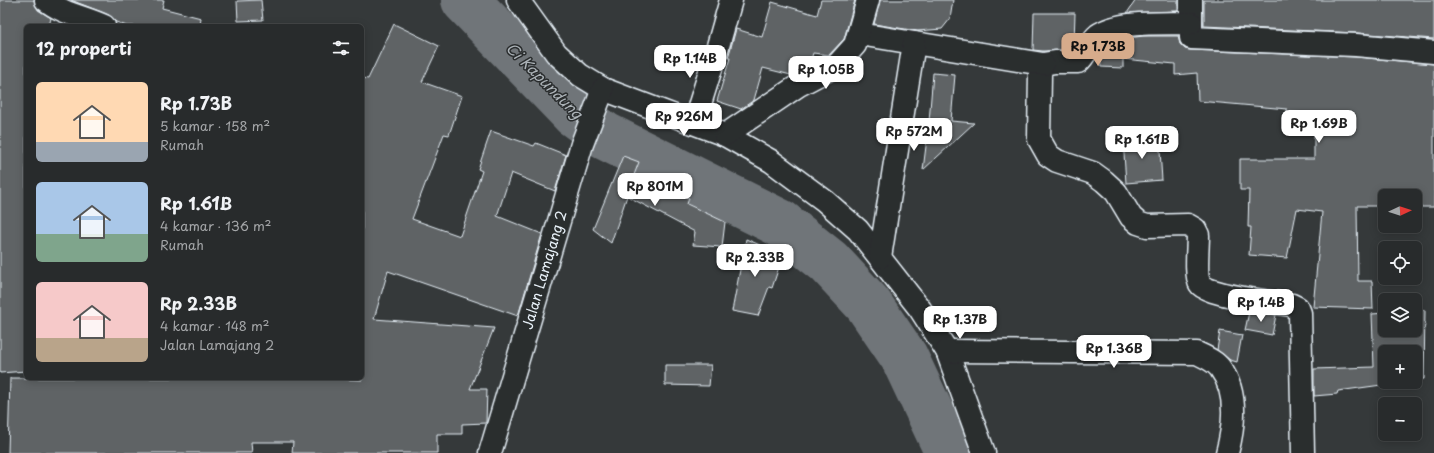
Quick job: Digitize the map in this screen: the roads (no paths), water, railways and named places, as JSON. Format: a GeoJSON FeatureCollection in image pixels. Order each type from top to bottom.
{"type":"FeatureCollection","features":[{"type":"Feature","properties":{"kind":"street"},"geometry":{"type":"LineString","coordinates":[[46,0],[64,12],[100,24]]}},
{"type":"Feature","properties":{"kind":"street"},"geometry":{"type":"LineString","coordinates":[[518,0],[556,53],[600,96],[694,123],[724,135],[771,162],[825,201],[858,230],[920,309],[947,352],[984,453]]}},
{"type":"Feature","properties":{"kind":"street"},"geometry":{"type":"LineString","coordinates":[[694,123],[718,46],[730,0]]}},
{"type":"Feature","properties":{"kind":"street"},"geometry":{"type":"LineString","coordinates":[[724,135],[799,84],[837,65],[855,45],[868,0]]}},
{"type":"Feature","properties":{"kind":"street"},"geometry":{"type":"LineString","coordinates":[[1191,0],[1191,38],[1349,45],[1434,52]]}},
{"type":"Feature","properties":{"kind":"street"},"geometry":{"type":"LineString","coordinates":[[859,34],[1043,64],[1055,62],[1078,62],[1085,56],[1097,36],[1124,24],[1191,23]]}},
{"type":"Feature","properties":{"kind":"street"},"geometry":{"type":"LineString","coordinates":[[880,257],[914,43]]}},
{"type":"Feature","properties":{"kind":"street"},"geometry":{"type":"LineString","coordinates":[[1043,64],[1040,72],[1039,139],[1048,155],[1057,161],[1093,173],[1104,181],[1116,192],[1131,217],[1138,223],[1147,226],[1188,225],[1196,229],[1198,235],[1198,277],[1199,284],[1203,288],[1221,294],[1292,305],[1298,308],[1300,313],[1303,453]]}},
{"type":"Feature","properties":{"kind":"street","name":"Jalan Lamajang 2"},"geometry":{"type":"LineString","coordinates":[[490,453],[582,144],[600,96]]}},
{"type":"Feature","properties":{"kind":"street"},"geometry":{"type":"LineString","coordinates":[[947,352],[1197,353],[1209,359],[1220,368],[1230,389],[1233,414],[1231,438],[1227,453]]}},
{"type":"Feature","properties":{"kind":"waterway","name":"Ci Kapundung"},"geometry":{"type":"LineString","coordinates":[[465,0],[575,114],[605,136],[780,223],[829,262],[868,304],[904,357],[949,453]]}}]}
